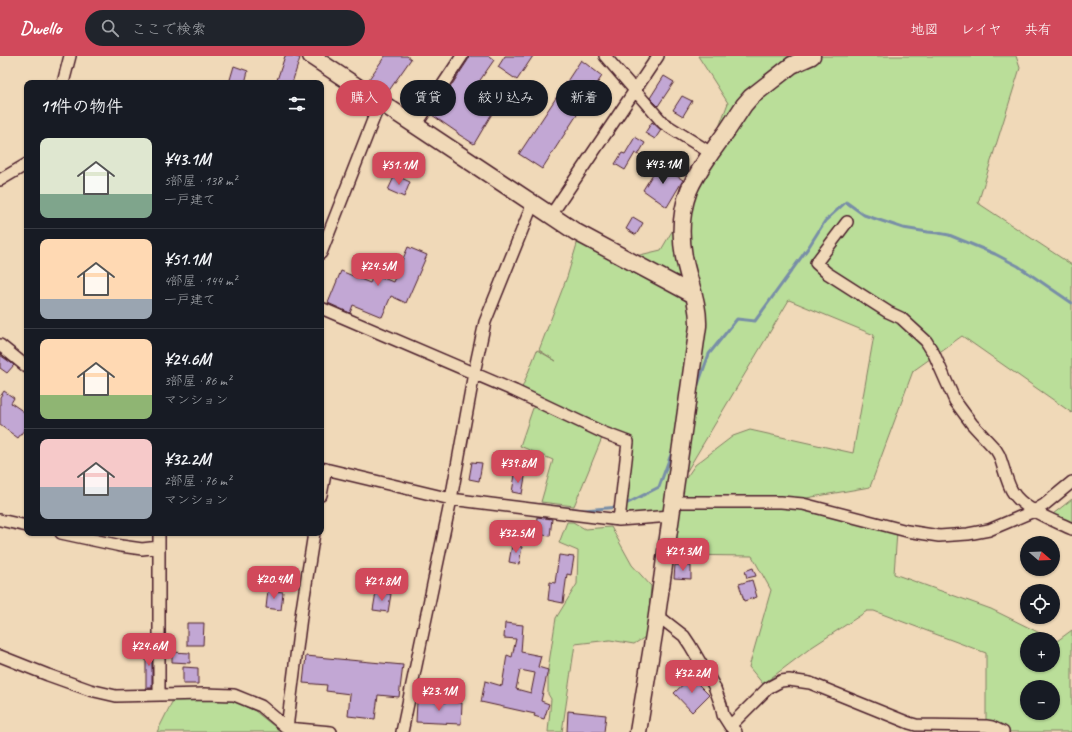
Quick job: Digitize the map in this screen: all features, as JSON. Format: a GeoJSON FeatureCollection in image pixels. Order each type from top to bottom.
{"type":"FeatureCollection","features":[{"type":"Feature","properties":{"kind":"street"},"geometry":{"type":"LineString","coordinates":[[64,80],[70,56]]}},
{"type":"Feature","properties":{"kind":"street"},"geometry":{"type":"LineString","coordinates":[[311,56],[347,80]]}},
{"type":"Feature","properties":{"kind":"street"},"geometry":{"type":"LineString","coordinates":[[416,125],[462,56]]}},
{"type":"Feature","properties":{"kind":"street"},"geometry":{"type":"LineString","coordinates":[[605,56],[663,122],[711,153]]}},
{"type":"Feature","properties":{"kind":"street"},"geometry":{"type":"LineString","coordinates":[[551,215],[658,56]]}},
{"type":"Feature","properties":{"kind":"street"},"geometry":{"type":"LineString","coordinates":[[638,732],[657,615],[698,326],[696,301],[682,244],[682,223],[689,191],[699,170],[751,97],[792,65],[812,56]]}},
{"type":"Feature","properties":{"kind":"street"},"geometry":{"type":"LineString","coordinates":[[392,110],[576,232],[694,295]]}},
{"type":"Feature","properties":{"kind":"street"},"geometry":{"type":"LineString","coordinates":[[324,245],[375,116]]}},
{"type":"Feature","properties":{"kind":"street"},"geometry":{"type":"LineString","coordinates":[[0,180],[24,169]]}},
{"type":"Feature","properties":{"kind":"street"},"geometry":{"type":"LineString","coordinates":[[402,732],[451,499],[485,322],[533,203]]}},
{"type":"Feature","properties":{"kind":"street"},"geometry":{"type":"LineString","coordinates":[[848,222],[816,263],[827,273],[888,312],[901,318],[926,341],[934,354],[955,401],[972,424],[999,455],[1011,490],[1028,508],[1072,529]]}},
{"type":"Feature","properties":{"kind":"street"},"geometry":{"type":"LineString","coordinates":[[324,309],[474,373],[604,433],[628,442],[619,520]]}},
{"type":"Feature","properties":{"kind":"street"},"geometry":{"type":"LineString","coordinates":[[0,345],[24,365]]}},
{"type":"Feature","properties":{"kind":"street"},"geometry":{"type":"LineString","coordinates":[[324,468],[451,499],[619,520],[705,502],[781,502],[803,504],[907,530],[939,536],[968,534],[989,530],[1034,511],[1067,484],[1072,482]]}},
{"type":"Feature","properties":{"kind":"street"},"geometry":{"type":"LineString","coordinates":[[0,520],[24,525]]}},
{"type":"Feature","properties":{"kind":"street"},"geometry":{"type":"LineString","coordinates":[[75,536],[142,549],[159,547]]}},
{"type":"Feature","properties":{"kind":"street"},"geometry":{"type":"LineString","coordinates":[[159,536],[159,695]]}},
{"type":"Feature","properties":{"kind":"street"},"geometry":{"type":"LineString","coordinates":[[287,728],[302,609],[314,536]]}},
{"type":"Feature","properties":{"kind":"street"},"geometry":{"type":"LineString","coordinates":[[657,615],[684,636],[714,686],[723,715],[733,729],[768,688],[781,681],[789,680],[810,683],[916,725],[986,726],[1002,732]]}},
{"type":"Feature","properties":{"kind":"street"},"geometry":{"type":"LineString","coordinates":[[0,656],[90,690],[116,696],[204,694],[234,696],[261,706],[287,728],[331,732]]}},
{"type":"Feature","properties":{"kind":"green space"},"geometry":{"type":"Polygon","coordinates":[[[698,56],[1016,56],[1020,68],[978,203],[1072,265],[1072,413],[962,336],[913,371],[870,487],[783,502],[897,532],[894,574],[991,609],[1038,632],[1020,632],[1020,672],[1060,672],[1060,639],[1072,630],[1072,732],[1000,732],[986,726],[986,653],[874,611],[867,611],[812,647],[763,684],[749,667],[771,590],[752,556],[670,555],[675,494],[695,465],[733,436],[750,430],[853,453],[874,335],[789,300],[672,496],[667,514],[621,515],[630,441],[520,393],[537,350],[556,361],[539,350],[567,277],[580,234],[623,259],[661,250],[695,192],[728,103],[698,56]]]}},
{"type":"Feature","properties":{"kind":"green space"},"geometry":{"type":"Polygon","coordinates":[[[534,405],[604,433],[574,506],[541,502],[553,460],[520,446],[534,405]]]}},
{"type":"Feature","properties":{"kind":"green space"},"geometry":{"type":"Polygon","coordinates":[[[1072,499],[1072,528],[1053,514],[1072,499]]]}},
{"type":"Feature","properties":{"kind":"green space"},"geometry":{"type":"Polygon","coordinates":[[[567,522],[573,522],[585,529],[611,527],[632,565],[651,586],[647,636],[634,644],[610,640],[575,644],[562,732],[548,732],[551,699],[548,694],[548,669],[556,618],[577,584],[578,551],[559,543],[567,522]]]}},
{"type":"Feature","properties":{"kind":"green space"},"geometry":{"type":"Polygon","coordinates":[[[174,698],[234,701],[255,711],[280,731],[294,732],[157,732],[174,698]]]}},
{"type":"Feature","properties":{"kind":"building"},"geometry":{"type":"Polygon","coordinates":[[[285,56],[300,58],[293,80],[277,80],[285,56]]]}},
{"type":"Feature","properties":{"kind":"building"},"geometry":{"type":"Polygon","coordinates":[[[385,56],[407,56],[411,59],[392,86],[392,80],[369,79],[385,56]]]}},
{"type":"Feature","properties":{"kind":"building"},"geometry":{"type":"Polygon","coordinates":[[[469,56],[489,56],[494,60],[480,80],[464,80],[464,116],[491,116],[474,144],[433,116],[456,116],[455,80],[469,56]]]}},
{"type":"Feature","properties":{"kind":"building"},"geometry":{"type":"Polygon","coordinates":[[[505,56],[533,56],[517,80],[498,67],[505,56]]]}},
{"type":"Feature","properties":{"kind":"building"},"geometry":{"type":"Polygon","coordinates":[[[581,60],[602,76],[599,80],[568,80],[581,60]]]}},
{"type":"Feature","properties":{"kind":"building"},"geometry":{"type":"Polygon","coordinates":[[[234,66],[248,71],[246,80],[230,80],[234,66]]]}},
{"type":"Feature","properties":{"kind":"building"},"geometry":{"type":"Polygon","coordinates":[[[664,76],[674,82],[658,106],[650,98],[664,76]]]}},
{"type":"Feature","properties":{"kind":"building"},"geometry":{"type":"Polygon","coordinates":[[[682,96],[692,101],[683,116],[673,110],[682,96]]]}},
{"type":"Feature","properties":{"kind":"building"},"geometry":{"type":"Polygon","coordinates":[[[556,98],[556,116],[576,116],[542,169],[519,154],[544,116],[548,116],[548,110],[556,98]]]}},
{"type":"Feature","properties":{"kind":"building"},"geometry":{"type":"Polygon","coordinates":[[[652,122],[661,130],[655,139],[645,133],[652,122]]]}},
{"type":"Feature","properties":{"kind":"building"},"geometry":{"type":"Polygon","coordinates":[[[635,137],[645,143],[638,155],[635,153],[625,170],[615,164],[622,153],[625,154],[635,137]]]}},
{"type":"Feature","properties":{"kind":"building"},"geometry":{"type":"Polygon","coordinates":[[[659,164],[683,180],[667,207],[643,190],[659,164]]]}},
{"type":"Feature","properties":{"kind":"building"},"geometry":{"type":"Polygon","coordinates":[[[395,175],[410,182],[404,197],[388,190],[395,175]]]}},
{"type":"Feature","properties":{"kind":"building"},"geometry":{"type":"Polygon","coordinates":[[[633,217],[643,223],[636,235],[626,229],[633,217]]]}},
{"type":"Feature","properties":{"kind":"building"},"geometry":{"type":"Polygon","coordinates":[[[408,247],[427,255],[406,303],[391,296],[382,317],[353,305],[350,313],[328,303],[341,271],[370,283],[374,274],[393,282],[408,247]]]}},
{"type":"Feature","properties":{"kind":"building"},"geometry":{"type":"Polygon","coordinates":[[[0,355],[14,365],[7,373],[0,368],[0,355]]]}},
{"type":"Feature","properties":{"kind":"building"},"geometry":{"type":"Polygon","coordinates":[[[4,391],[14,398],[11,403],[24,412],[24,430],[18,438],[0,425],[0,397],[4,391]]]}},
{"type":"Feature","properties":{"kind":"building"},"geometry":{"type":"Polygon","coordinates":[[[472,462],[482,463],[479,481],[469,479],[472,462]]]}},
{"type":"Feature","properties":{"kind":"building"},"geometry":{"type":"Polygon","coordinates":[[[515,475],[525,477],[522,494],[512,492],[515,475]]]}},
{"type":"Feature","properties":{"kind":"building"},"geometry":{"type":"Polygon","coordinates":[[[537,517],[552,519],[550,536],[535,534],[537,517]]]}},
{"type":"Feature","properties":{"kind":"building"},"geometry":{"type":"Polygon","coordinates":[[[512,545],[522,547],[519,564],[509,562],[512,545]]]}},
{"type":"Feature","properties":{"kind":"building"},"geometry":{"type":"Polygon","coordinates":[[[559,555],[574,557],[571,575],[567,574],[563,603],[548,600],[550,582],[555,583],[559,555]]]}},
{"type":"Feature","properties":{"kind":"building"},"geometry":{"type":"Polygon","coordinates":[[[675,565],[691,566],[691,579],[674,578],[675,565]]]}},
{"type":"Feature","properties":{"kind":"building"},"geometry":{"type":"Polygon","coordinates":[[[753,568],[756,576],[747,578],[745,571],[753,568]]]}},
{"type":"Feature","properties":{"kind":"building"},"geometry":{"type":"Polygon","coordinates":[[[752,580],[757,597],[744,601],[739,584],[752,580]]]}},
{"type":"Feature","properties":{"kind":"building"},"geometry":{"type":"Polygon","coordinates":[[[268,590],[283,592],[281,610],[266,608],[268,590]]]}},
{"type":"Feature","properties":{"kind":"building"},"geometry":{"type":"Polygon","coordinates":[[[376,592],[391,594],[388,612],[373,610],[376,592]]]}},
{"type":"Feature","properties":{"kind":"building"},"geometry":{"type":"Polygon","coordinates":[[[187,623],[204,623],[203,645],[187,645],[187,623]]]}},
{"type":"Feature","properties":{"kind":"building"},"geometry":{"type":"Polygon","coordinates":[[[505,623],[523,625],[521,652],[541,656],[538,667],[548,670],[541,701],[549,704],[544,719],[534,716],[535,714],[481,702],[485,681],[502,686],[507,655],[512,657],[516,639],[504,638],[505,623]],[[520,670],[516,689],[531,693],[535,673],[520,670]]]}},
{"type":"Feature","properties":{"kind":"building"},"geometry":{"type":"Polygon","coordinates":[[[146,646],[152,646],[152,688],[146,688],[146,646]]]}},
{"type":"Feature","properties":{"kind":"building"},"geometry":{"type":"Polygon","coordinates":[[[172,652],[190,653],[190,663],[172,662],[172,652]]]}},
{"type":"Feature","properties":{"kind":"building"},"geometry":{"type":"Polygon","coordinates":[[[306,656],[403,665],[399,697],[378,695],[375,719],[348,716],[350,694],[326,691],[327,685],[303,683],[306,656]]]}},
{"type":"Feature","properties":{"kind":"building"},"geometry":{"type":"Polygon","coordinates":[[[183,667],[198,668],[198,684],[183,684],[183,667]]]}},
{"type":"Feature","properties":{"kind":"building"},"geometry":{"type":"Polygon","coordinates":[[[691,677],[709,695],[692,712],[674,693],[691,677]]]}},
{"type":"Feature","properties":{"kind":"building"},"geometry":{"type":"Polygon","coordinates":[[[417,701],[462,703],[461,724],[416,722],[417,701]]]}},
{"type":"Feature","properties":{"kind":"building"},"geometry":{"type":"Polygon","coordinates":[[[568,711],[606,715],[604,732],[567,732],[568,711]]]}},
{"type":"Feature","properties":{"kind":"waterway"},"geometry":{"type":"LineString","coordinates":[[697,387],[709,354],[737,319],[755,321],[808,248],[825,221],[846,202],[864,215],[903,228],[949,235],[995,254],[1018,266],[1072,303]]}},
{"type":"Feature","properties":{"kind":"waterway"},"geometry":{"type":"LineString","coordinates":[[624,505],[659,487],[673,449]]}},
{"type":"Feature","properties":{"kind":"waterway"},"geometry":{"type":"LineString","coordinates":[[499,500],[584,510],[619,507]]}}]}
